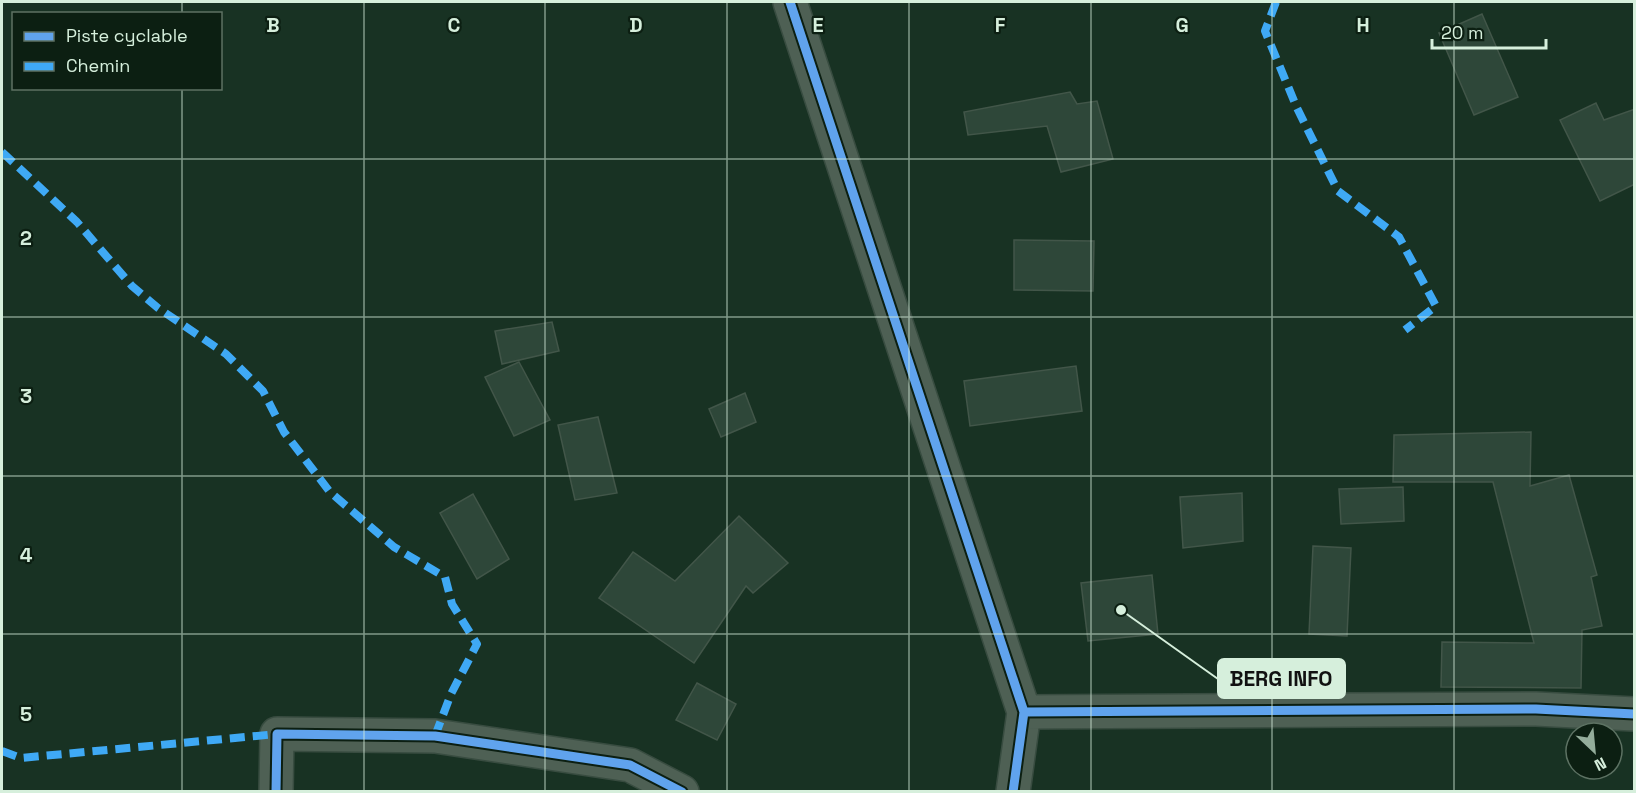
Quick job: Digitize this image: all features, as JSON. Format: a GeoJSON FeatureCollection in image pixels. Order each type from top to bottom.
{"type":"FeatureCollection","features":[{"type":"Feature","properties":{"kind":"street"},"geometry":{"type":"LineString","coordinates":[[800,7],[1024,711],[1013,792]]}},
{"type":"Feature","properties":{"kind":"street"},"geometry":{"type":"LineString","coordinates":[[1024,711],[1536,709],[1635,714]]}},
{"type":"Feature","properties":{"kind":"street"},"geometry":{"type":"LineString","coordinates":[[276,792],[277,735],[435,736],[630,765],[682,792]]}},
{"type":"Feature","properties":{"kind":"building"},"geometry":{"type":"Polygon","coordinates":[[[1482,14],[1518,97],[1474,115],[1439,33],[1482,14]]]}},
{"type":"Feature","properties":{"kind":"building"},"geometry":{"type":"Polygon","coordinates":[[[1070,92],[1077,104],[1097,101],[1113,159],[1061,172],[1047,126],[968,135],[964,112],[1070,92]]]}},
{"type":"Feature","properties":{"kind":"building"},"geometry":{"type":"Polygon","coordinates":[[[1596,103],[1604,120],[1635,109],[1635,184],[1600,201],[1560,120],[1596,103]]]}},
{"type":"Feature","properties":{"kind":"building"},"geometry":{"type":"Polygon","coordinates":[[[1014,240],[1094,241],[1093,291],[1014,290],[1014,240]]]}},
{"type":"Feature","properties":{"kind":"building"},"geometry":{"type":"Polygon","coordinates":[[[552,322],[559,351],[502,364],[495,331],[552,322]]]}},
{"type":"Feature","properties":{"kind":"building"},"geometry":{"type":"Polygon","coordinates":[[[519,362],[550,420],[514,436],[485,377],[519,362]]]}},
{"type":"Feature","properties":{"kind":"building"},"geometry":{"type":"Polygon","coordinates":[[[1076,366],[1082,411],[970,426],[964,381],[1076,366]]]}},
{"type":"Feature","properties":{"kind":"building"},"geometry":{"type":"Polygon","coordinates":[[[745,393],[756,422],[721,437],[709,409],[745,393]]]}},
{"type":"Feature","properties":{"kind":"building"},"geometry":{"type":"Polygon","coordinates":[[[598,417],[617,493],[575,500],[558,425],[598,417]]]}},
{"type":"Feature","properties":{"kind":"building"},"geometry":{"type":"Polygon","coordinates":[[[1531,432],[1530,486],[1569,475],[1597,575],[1591,577],[1602,626],[1582,630],[1581,688],[1441,687],[1442,642],[1534,643],[1493,482],[1393,482],[1394,435],[1531,432]]]}},
{"type":"Feature","properties":{"kind":"building"},"geometry":{"type":"Polygon","coordinates":[[[1403,487],[1404,521],[1341,524],[1339,489],[1403,487]]]}},
{"type":"Feature","properties":{"kind":"building"},"geometry":{"type":"Polygon","coordinates":[[[1242,493],[1243,541],[1183,548],[1180,497],[1242,493]]]}},
{"type":"Feature","properties":{"kind":"building"},"geometry":{"type":"Polygon","coordinates":[[[473,494],[509,559],[477,579],[440,513],[473,494]]]}},
{"type":"Feature","properties":{"kind":"building"},"geometry":{"type":"Polygon","coordinates":[[[739,516],[788,563],[753,593],[746,586],[694,663],[599,598],[633,552],[675,581],[739,516]]]}},
{"type":"Feature","properties":{"kind":"building"},"geometry":{"type":"Polygon","coordinates":[[[1313,546],[1351,548],[1347,636],[1309,634],[1313,546]]]}},
{"type":"Feature","properties":{"kind":"building"},"geometry":{"type":"Polygon","coordinates":[[[1152,575],[1158,634],[1088,641],[1081,583],[1152,575]]]}},
{"type":"Feature","properties":{"kind":"building"},"geometry":{"type":"Polygon","coordinates":[[[697,683],[736,704],[717,740],[676,720],[697,683]]]}},
{"type":"Feature","properties":{"kind":"marked path"},"geometry":{"type":"LineString","coordinates":[[1276,2],[1265,31],[1297,108],[1338,191],[1399,237],[1436,306],[1405,330]]}},
{"type":"Feature","properties":{"kind":"marked path"},"geometry":{"type":"LineString","coordinates":[[2,152],[77,222],[132,286],[158,308],[226,354],[263,391],[284,432],[330,492],[394,547],[445,577],[452,604],[477,644],[451,694],[435,736]]}},
{"type":"Feature","properties":{"kind":"marked path"},"geometry":{"type":"LineString","coordinates":[[2,751],[21,758],[277,734]]}},
{"type":"Feature","properties":{"kind":"cycle path"},"geometry":{"type":"LineString","coordinates":[[790,2],[1024,712],[1013,792]]}},
{"type":"Feature","properties":{"kind":"cycle path"},"geometry":{"type":"LineString","coordinates":[[1024,712],[1536,709],[1634,714]]}},
{"type":"Feature","properties":{"kind":"cycle path"},"geometry":{"type":"LineString","coordinates":[[276,792],[277,734],[435,736],[630,765],[682,792]]}},
{"type":"Feature","properties":{"kind":"place","name":"BERG INFO"},"geometry":{"type":"Point","coordinates":[1121,610]}}]}
